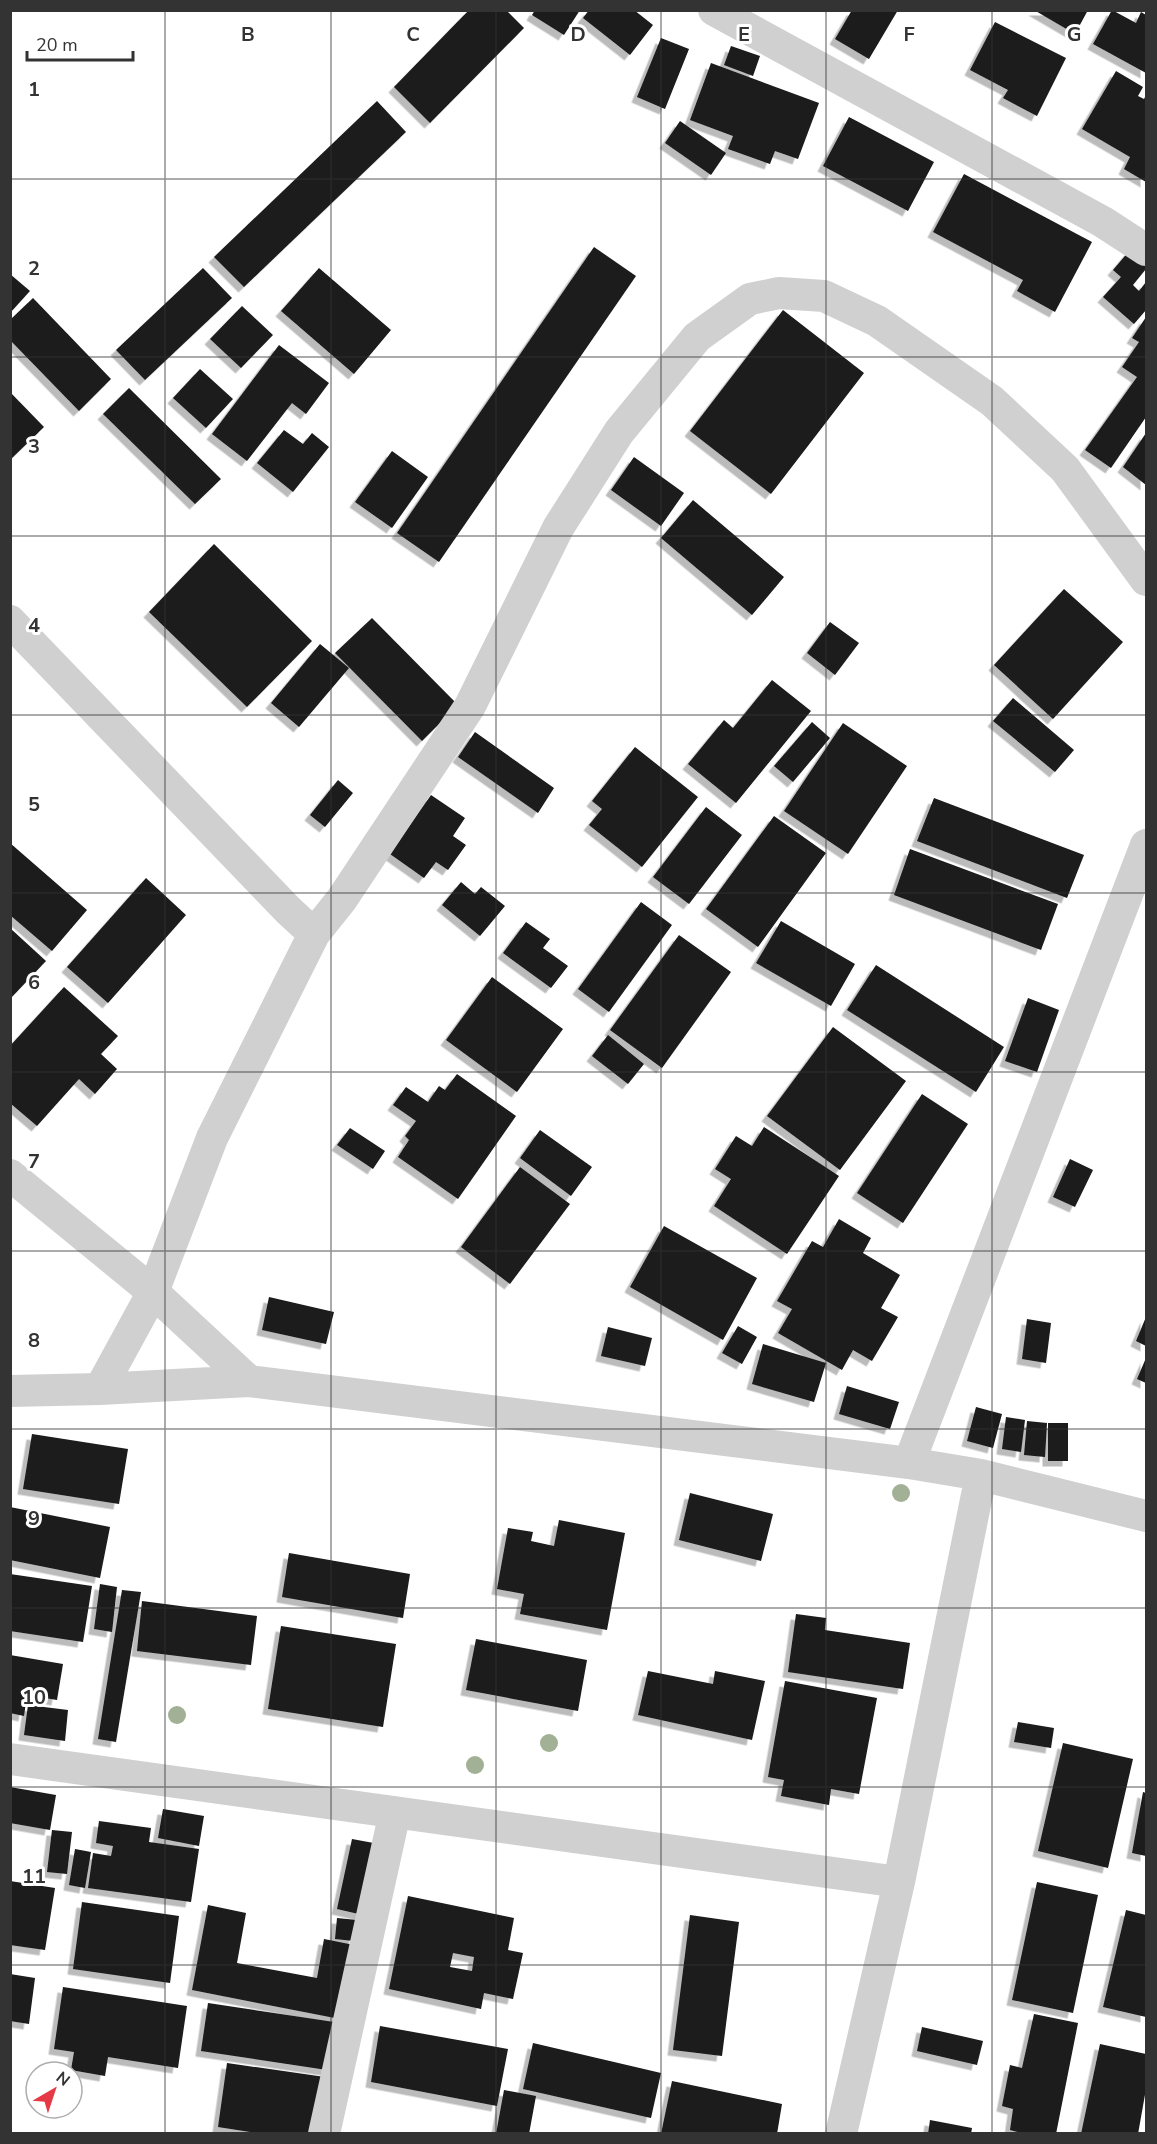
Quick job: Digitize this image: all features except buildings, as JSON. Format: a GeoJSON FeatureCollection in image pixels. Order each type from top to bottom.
{"type":"FeatureCollection","features":[{"type":"Feature","properties":{"kind":"street"},"geometry":{"type":"LineString","coordinates":[[714,10],[1103,222],[1146,250]]}},
{"type":"Feature","properties":{"kind":"street"},"geometry":{"type":"LineString","coordinates":[[100,1389],[153,1292],[212,1138],[314,934],[348,889],[470,706],[558,528],[619,432],[697,337],[750,299],[779,293],[824,296],[877,321],[992,401],[1065,469],[1146,580]]}},
{"type":"Feature","properties":{"kind":"street"},"geometry":{"type":"LineString","coordinates":[[10,621],[288,910],[314,934]]}},
{"type":"Feature","properties":{"kind":"street"},"geometry":{"type":"LineString","coordinates":[[909,1463],[1146,845]]}},
{"type":"Feature","properties":{"kind":"street"},"geometry":{"type":"LineString","coordinates":[[10,1175],[153,1292],[249,1381]]}},
{"type":"Feature","properties":{"kind":"street"},"geometry":{"type":"LineString","coordinates":[[10,1391],[249,1381],[909,1463],[981,1475],[1146,1516]]}},
{"type":"Feature","properties":{"kind":"street"},"geometry":{"type":"LineString","coordinates":[[842,2133],[898,1882],[981,1475]]}},
{"type":"Feature","properties":{"kind":"street"},"geometry":{"type":"LineString","coordinates":[[10,1759],[898,1882]]}},
{"type":"Feature","properties":{"kind":"street"},"geometry":{"type":"LineString","coordinates":[[324,2133],[395,1812]]}}]}
